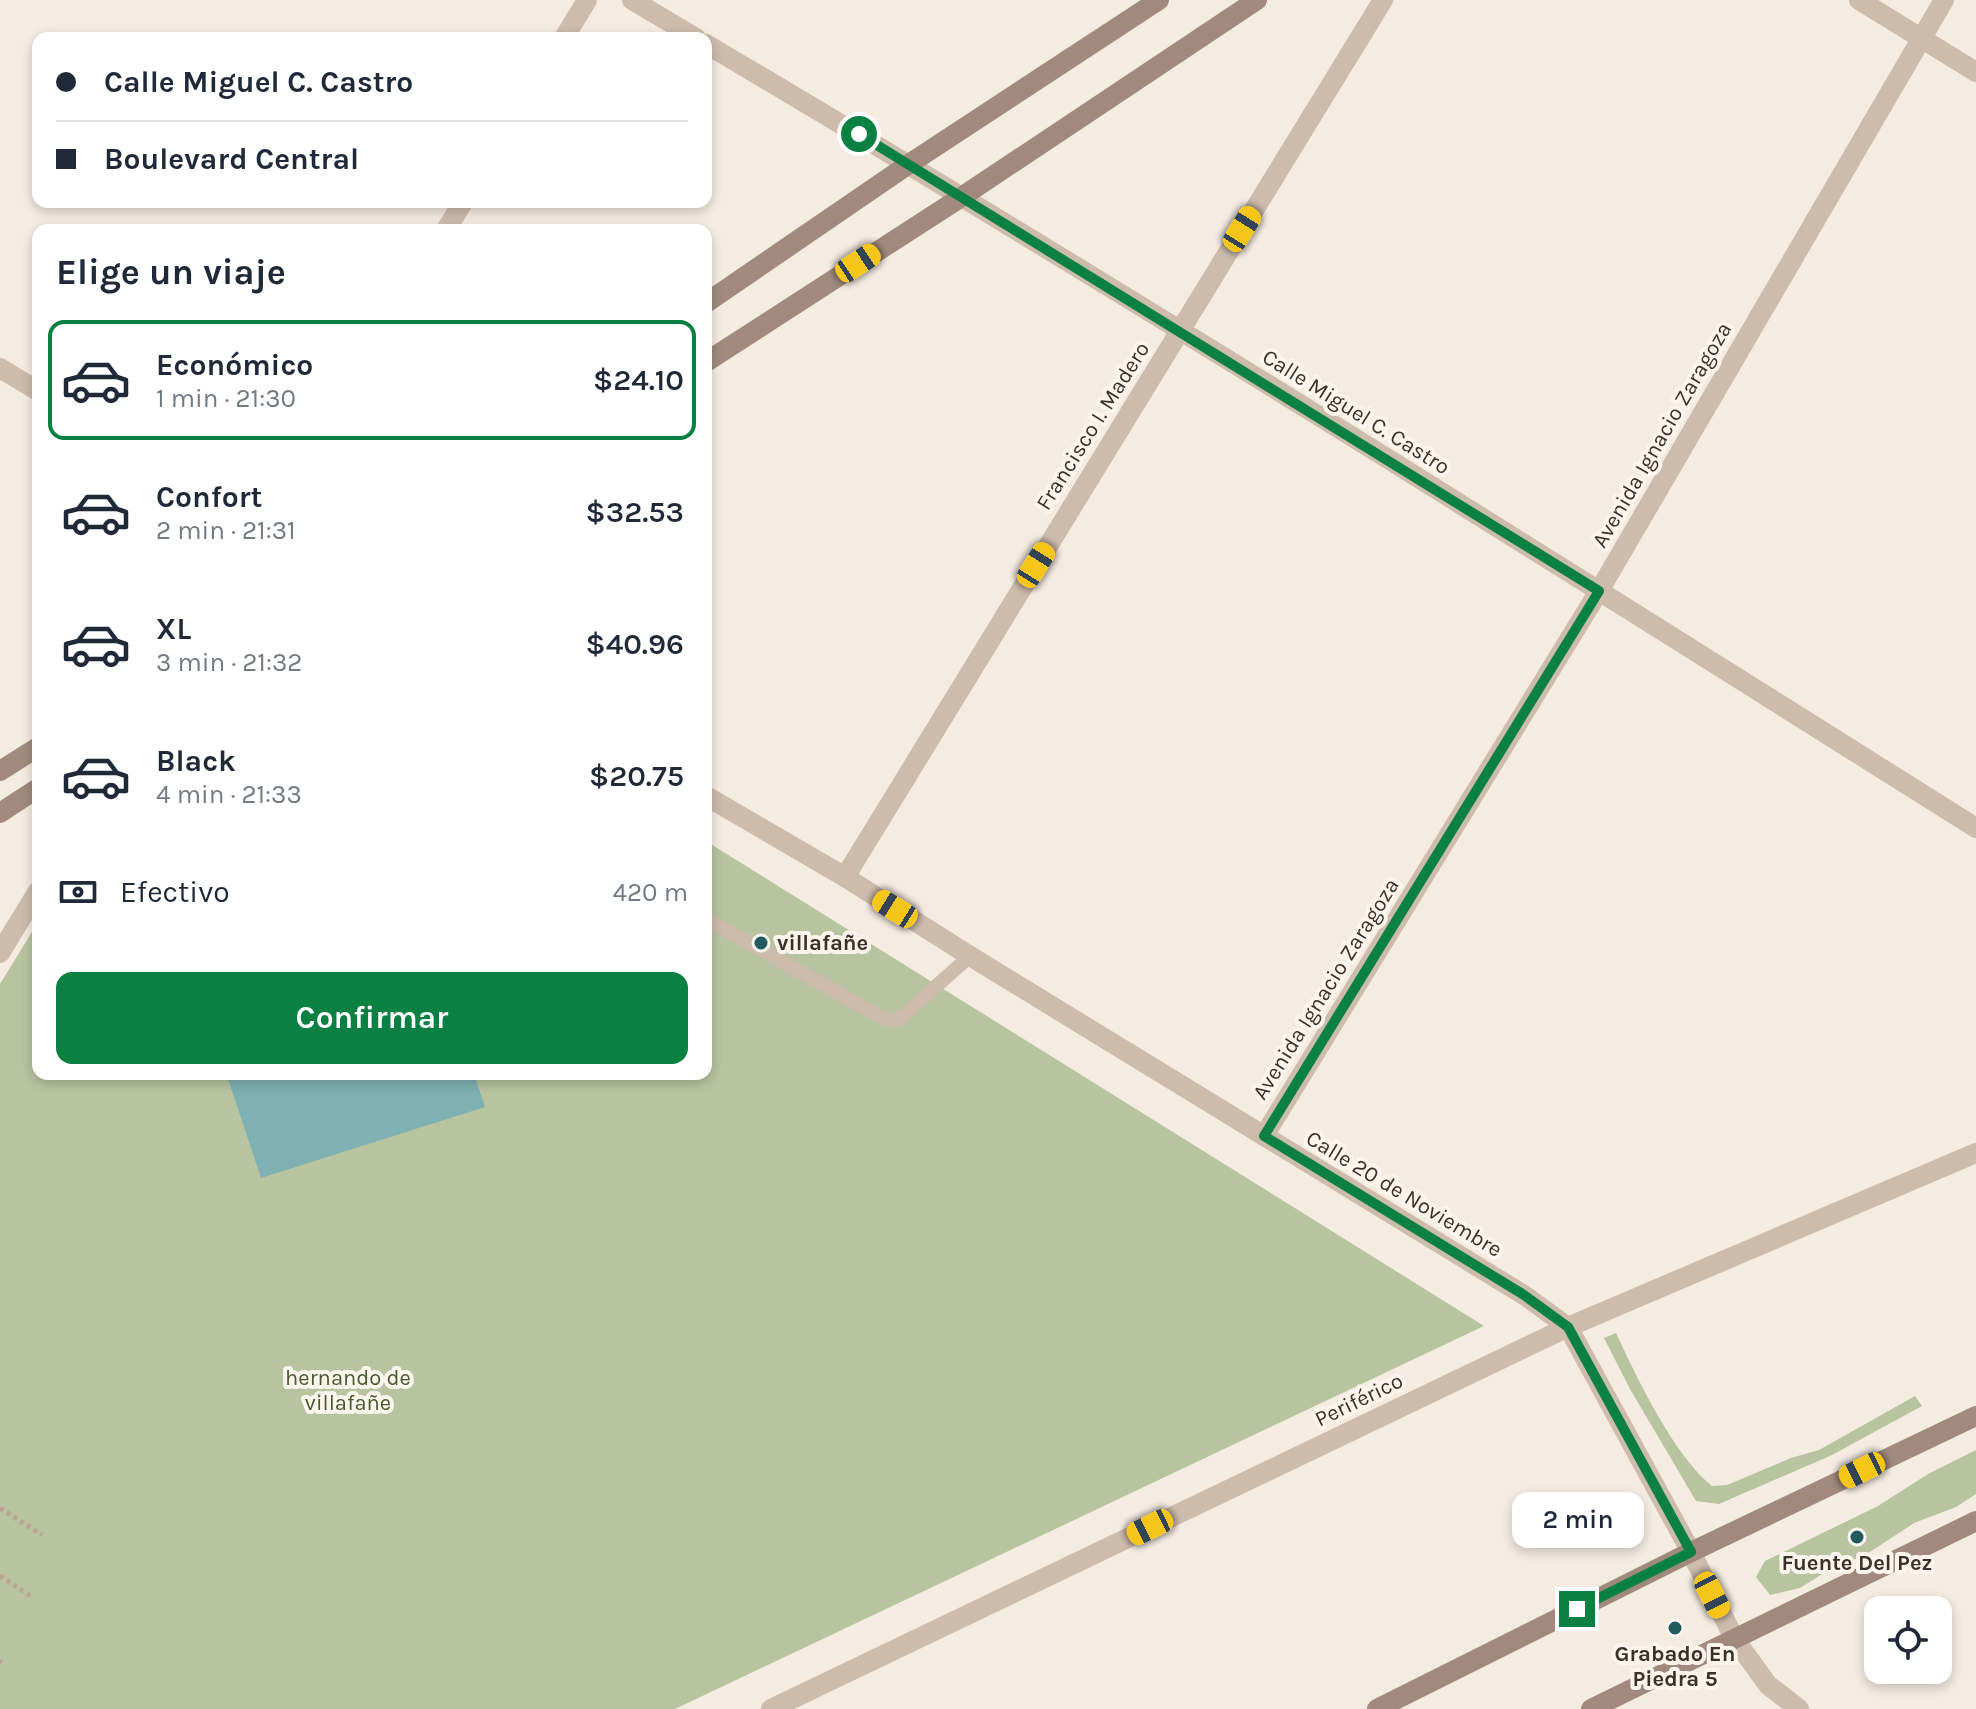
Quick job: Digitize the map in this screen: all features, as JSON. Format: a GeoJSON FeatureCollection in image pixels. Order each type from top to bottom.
{"type":"FeatureCollection","features":[{"type":"Feature","properties":{"kind":"street"},"geometry":{"type":"LineString","coordinates":[[568,32],[587,0]]}},
{"type":"Feature","properties":{"kind":"street"},"geometry":{"type":"LineString","coordinates":[[632,0],[686,32]]}},
{"type":"Feature","properties":{"kind":"street"},"geometry":{"type":"LineString","coordinates":[[712,299],[909,164],[1159,0]]}},
{"type":"Feature","properties":{"kind":"street"},"geometry":{"type":"LineString","coordinates":[[712,358],[1257,0]]}},
{"type":"Feature","properties":{"kind":"street","name":"Francisco I. Madero"},"geometry":{"type":"LineString","coordinates":[[845,877],[1383,0]]}},
{"type":"Feature","properties":{"kind":"street"},"geometry":{"type":"LineString","coordinates":[[1859,0],[1976,72]]}},
{"type":"Feature","properties":{"kind":"street","name":"Avenida Ignacio Zaragoza"},"geometry":{"type":"LineString","coordinates":[[1264,1136],[1599,591],[1944,0]]}},
{"type":"Feature","properties":{"kind":"street","name":"Calle Miguel C. Castro"},"geometry":{"type":"LineString","coordinates":[[712,48],[1180,330],[1976,828]]}},
{"type":"Feature","properties":{"kind":"street"},"geometry":{"type":"LineString","coordinates":[[0,368],[32,387]]}},
{"type":"Feature","properties":{"kind":"street"},"geometry":{"type":"LineString","coordinates":[[0,771],[32,751]]}},
{"type":"Feature","properties":{"kind":"street"},"geometry":{"type":"LineString","coordinates":[[0,813],[32,792]]}},
{"type":"Feature","properties":{"kind":"street","name":"Calle 20 de Noviembre"},"geometry":{"type":"LineString","coordinates":[[712,799],[845,877],[1524,1295],[1568,1327],[1691,1552],[1734,1638],[1768,1685],[1799,1709]]}},
{"type":"Feature","properties":{"kind":"street"},"geometry":{"type":"LineString","coordinates":[[0,953],[32,901]]}},
{"type":"Feature","properties":{"kind":"street","name":"Periférico"},"geometry":{"type":"LineString","coordinates":[[771,1709],[1568,1327],[1976,1153]]}},
{"type":"Feature","properties":{"kind":"street"},"geometry":{"type":"LineString","coordinates":[[1377,1709],[1691,1552],[1976,1416]]}},
{"type":"Feature","properties":{"kind":"street"},"geometry":{"type":"LineString","coordinates":[[1591,1709],[1976,1521]]}},
{"type":"Feature","properties":{"kind":"lane"},"geometry":{"type":"LineString","coordinates":[[712,922],[886,1020],[896,1020],[904,1015],[970,956]]}},
{"type":"Feature","properties":{"kind":"path"},"geometry":{"type":"LineString","coordinates":[[0,1508],[42,1535]]}},
{"type":"Feature","properties":{"kind":"path"},"geometry":{"type":"LineString","coordinates":[[0,1576],[32,1597]]}},
{"type":"Feature","properties":{"kind":"green space","name":"hernando de villafañe"},"geometry":{"type":"Polygon","coordinates":[[[712,845],[1484,1326],[675,1709],[0,1709],[0,984],[32,932],[32,1080],[712,1080],[712,845]]]}},
{"type":"Feature","properties":{"kind":"green space"},"geometry":{"type":"Polygon","coordinates":[[[1616,1333],[1670,1436],[1712,1486],[1727,1485],[1791,1458],[1819,1450],[1915,1396],[1922,1406],[1832,1455],[1719,1504],[1696,1501],[1630,1389],[1604,1338],[1616,1333]]]}},
{"type":"Feature","properties":{"kind":"green space"},"geometry":{"type":"Polygon","coordinates":[[[1976,1450],[1976,1494],[1956,1507],[1914,1523],[1867,1554],[1824,1573],[1800,1588],[1770,1595],[1756,1577],[1765,1561],[1878,1506],[1928,1474],[1976,1450]]]}},
{"type":"Feature","properties":{"kind":"water"},"geometry":{"type":"Polygon","coordinates":[[[228,1080],[476,1080],[485,1107],[261,1178],[228,1080]]]}},
{"type":"Feature","properties":{"kind":"place","name":"villafañe"},"geometry":{"type":"Point","coordinates":[761,943]}},
{"type":"Feature","properties":{"kind":"place","name":"Fuente Del Pez"},"geometry":{"type":"Point","coordinates":[1857,1537]}},
{"type":"Feature","properties":{"kind":"place","name":"Grabado En Piedra 5"},"geometry":{"type":"Point","coordinates":[1675,1628]}},
{"type":"Feature","properties":{"kind":"route"},"geometry":{"type":"LineString","coordinates":[[859,134],[1599,591],[1264,1136],[1524,1295],[1568,1327],[1691,1552],[1577,1609]]}}]}
